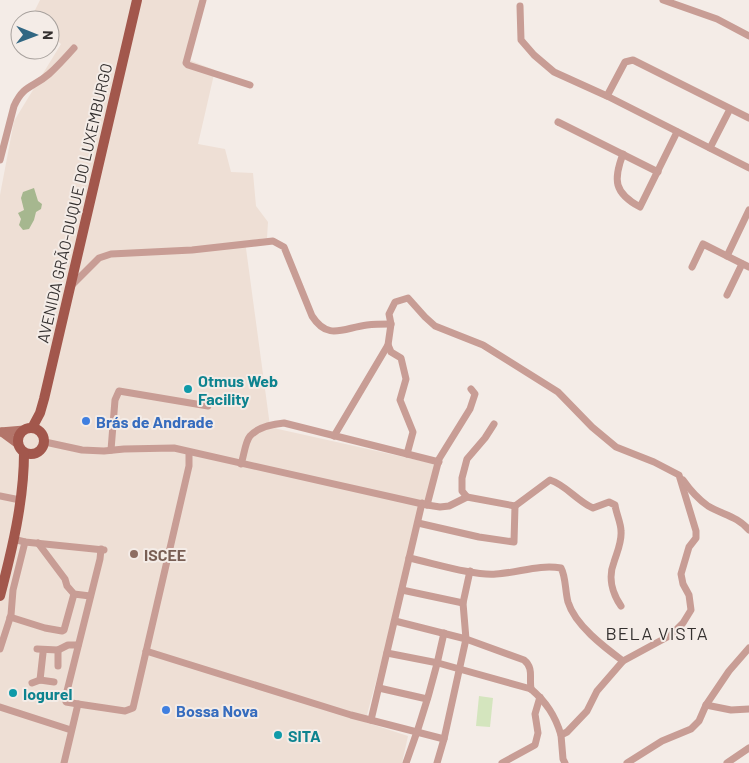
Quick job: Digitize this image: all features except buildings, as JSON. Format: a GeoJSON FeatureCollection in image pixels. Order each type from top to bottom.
{"type":"FeatureCollection","features":[{"type":"Feature","properties":{"kind":"main road","name":"AVENIDA GRÃO-DUQUE DO LUXEMBURGO"},"geometry":{"type":"LineString","coordinates":[[32,430],[40,413],[137,0]]}},
{"type":"Feature","properties":{"kind":"main road"},"geometry":{"type":"LineString","coordinates":[[0,596],[3,567],[13,538],[24,472],[20,435],[32,430],[44,436],[45,442],[43,448],[24,472]]}},
{"type":"Feature","properties":{"kind":"main road"},"geometry":{"type":"LineString","coordinates":[[21,448],[31,455],[38,453]]}},
{"type":"Feature","properties":{"kind":"street"},"geometry":{"type":"LineString","coordinates":[[202,0],[186,63],[250,85]]}},
{"type":"Feature","properties":{"kind":"street"},"geometry":{"type":"LineString","coordinates":[[663,0],[717,19],[749,36]]}},
{"type":"Feature","properties":{"kind":"street"},"geometry":{"type":"LineString","coordinates":[[520,6],[521,40],[534,55],[554,72],[607,96],[749,168]]}},
{"type":"Feature","properties":{"kind":"street"},"geometry":{"type":"LineString","coordinates":[[0,160],[14,106],[18,98],[28,86],[49,74],[74,48]]}},
{"type":"Feature","properties":{"kind":"street"},"geometry":{"type":"LineString","coordinates":[[607,96],[625,62],[633,60],[749,118]]}},
{"type":"Feature","properties":{"kind":"street"},"geometry":{"type":"LineString","coordinates":[[710,148],[730,109]]}},
{"type":"Feature","properties":{"kind":"street"},"geometry":{"type":"LineString","coordinates":[[558,122],[658,172]]}},
{"type":"Feature","properties":{"kind":"street"},"geometry":{"type":"LineString","coordinates":[[623,154],[616,171],[619,189],[629,201],[640,207],[677,132]]}},
{"type":"Feature","properties":{"kind":"street"},"geometry":{"type":"LineString","coordinates":[[727,256],[748,215]]}},
{"type":"Feature","properties":{"kind":"street"},"geometry":{"type":"LineString","coordinates":[[70,287],[99,258],[111,254],[192,250],[273,241],[284,247],[312,316],[324,330],[335,332],[368,325],[391,324]]}},
{"type":"Feature","properties":{"kind":"street"},"geometry":{"type":"LineString","coordinates":[[692,268],[703,244],[746,266],[727,295]]}},
{"type":"Feature","properties":{"kind":"street"},"geometry":{"type":"LineString","coordinates":[[334,436],[388,345],[391,324],[388,314],[395,302],[408,298],[424,317],[435,326],[483,345],[558,392],[592,427],[616,447],[654,462],[680,476],[700,501],[741,522],[749,530]]}},
{"type":"Feature","properties":{"kind":"street"},"geometry":{"type":"LineString","coordinates":[[388,345],[391,352],[401,358],[406,379],[400,400],[413,432],[407,454]]}},
{"type":"Feature","properties":{"kind":"street"},"geometry":{"type":"LineString","coordinates":[[371,720],[418,523],[439,462],[470,409],[475,394],[471,389]]}},
{"type":"Feature","properties":{"kind":"street"},"geometry":{"type":"LineString","coordinates":[[110,450],[115,400],[119,391],[208,406]]}},
{"type":"Feature","properties":{"kind":"street"},"geometry":{"type":"LineString","coordinates":[[242,464],[249,437],[275,424],[284,424],[439,462]]}},
{"type":"Feature","properties":{"kind":"street"},"geometry":{"type":"LineString","coordinates":[[467,497],[462,491],[462,478],[467,459],[494,424]]}},
{"type":"Feature","properties":{"kind":"street"},"geometry":{"type":"LineString","coordinates":[[1,432],[32,430]]}},
{"type":"Feature","properties":{"kind":"street"},"geometry":{"type":"LineString","coordinates":[[1,432],[21,448]]}},
{"type":"Feature","properties":{"kind":"street"},"geometry":{"type":"LineString","coordinates":[[45,442],[82,450],[174,448],[189,453],[337,483],[440,507],[449,506],[467,497],[515,506],[550,480],[558,482],[582,504],[592,508],[608,502],[615,505],[621,530],[619,550],[613,564],[611,586],[615,598],[621,606]]}},
{"type":"Feature","properties":{"kind":"street"},"geometry":{"type":"LineString","coordinates":[[13,538],[25,542],[102,549],[65,699],[66,702],[130,710],[133,708],[189,466],[189,453]]}},
{"type":"Feature","properties":{"kind":"street"},"geometry":{"type":"LineString","coordinates":[[561,735],[567,732],[587,711],[597,691],[623,661],[671,635],[691,610],[681,574],[689,547],[696,538],[696,531],[680,476]]}},
{"type":"Feature","properties":{"kind":"street"},"geometry":{"type":"LineString","coordinates":[[0,496],[20,500]]}},
{"type":"Feature","properties":{"kind":"street"},"geometry":{"type":"LineString","coordinates":[[418,523],[479,537],[514,542],[515,506]]}},
{"type":"Feature","properties":{"kind":"street"},"geometry":{"type":"LineString","coordinates":[[0,649],[10,617],[13,590],[25,542]]}},
{"type":"Feature","properties":{"kind":"street"},"geometry":{"type":"LineString","coordinates":[[38,543],[65,578],[67,586],[74,594],[90,596]]}},
{"type":"Feature","properties":{"kind":"street"},"geometry":{"type":"LineString","coordinates":[[409,558],[470,571],[496,574],[551,566],[561,568],[564,573],[564,583],[569,604],[579,620],[598,642],[623,661]]}},
{"type":"Feature","properties":{"kind":"street"},"geometry":{"type":"LineString","coordinates":[[437,763],[461,669],[466,639],[463,603],[470,571]]}},
{"type":"Feature","properties":{"kind":"street"},"geometry":{"type":"LineString","coordinates":[[402,590],[463,603]]}},
{"type":"Feature","properties":{"kind":"street"},"geometry":{"type":"LineString","coordinates":[[10,617],[45,628],[62,631],[64,630],[74,594]]}},
{"type":"Feature","properties":{"kind":"street"},"geometry":{"type":"LineString","coordinates":[[394,621],[466,639],[524,660],[529,664],[531,670],[531,689]]}},
{"type":"Feature","properties":{"kind":"street"},"geometry":{"type":"LineString","coordinates":[[406,763],[418,731],[438,663],[444,633]]}},
{"type":"Feature","properties":{"kind":"street"},"geometry":{"type":"LineString","coordinates":[[40,680],[40,651],[58,650],[68,645],[78,645]]}},
{"type":"Feature","properties":{"kind":"street"},"geometry":{"type":"LineString","coordinates":[[628,763],[662,741],[691,729],[699,721],[706,705],[729,671],[749,648]]}},
{"type":"Feature","properties":{"kind":"street"},"geometry":{"type":"LineString","coordinates":[[58,650],[58,666]]}},
{"type":"Feature","properties":{"kind":"street"},"geometry":{"type":"LineString","coordinates":[[146,651],[371,720],[444,739]]}},
{"type":"Feature","properties":{"kind":"street"},"geometry":{"type":"LineString","coordinates":[[387,652],[438,663],[531,689],[540,697],[555,717],[561,735],[562,762]]}},
{"type":"Feature","properties":{"kind":"street"},"geometry":{"type":"LineString","coordinates":[[32,683],[40,680],[54,682]]}},
{"type":"Feature","properties":{"kind":"street"},"geometry":{"type":"LineString","coordinates":[[379,688],[427,699]]}},
{"type":"Feature","properties":{"kind":"street"},"geometry":{"type":"LineString","coordinates":[[502,763],[518,756],[535,745],[538,733],[535,714],[540,697]]}},
{"type":"Feature","properties":{"kind":"street"},"geometry":{"type":"LineString","coordinates":[[64,763],[78,704]]}},
{"type":"Feature","properties":{"kind":"street"},"geometry":{"type":"LineString","coordinates":[[706,705],[731,710],[749,709]]}},
{"type":"Feature","properties":{"kind":"street"},"geometry":{"type":"LineString","coordinates":[[0,707],[71,730]]}},
{"type":"Feature","properties":{"kind":"street"},"geometry":{"type":"LineString","coordinates":[[727,763],[749,748]]}},
{"type":"Feature","properties":{"kind":"shaded area"},"geometry":{"type":"Polygon","coordinates":[[[40,0],[206,0],[189,60],[215,70],[198,144],[225,149],[231,172],[253,173],[256,206],[268,222],[267,238],[245,241],[270,426],[435,464],[365,722],[408,736],[402,763],[0,763],[0,195],[14,121],[51,60],[60,60],[61,44],[60,10],[35,10],[40,0]]]}},
{"type":"Feature","properties":{"kind":"green space"},"geometry":{"type":"Polygon","coordinates":[[[34,188],[38,201],[42,204],[41,209],[36,212],[29,229],[23,230],[19,225],[21,219],[18,213],[24,210],[21,198],[23,192],[34,188]]]}},
{"type":"Feature","properties":{"kind":"green space"},"geometry":{"type":"Polygon","coordinates":[[[479,696],[493,698],[490,727],[476,726],[479,696]]]}},
{"type":"Feature","properties":{"kind":"place","name":"Otmus Web Facility"},"geometry":{"type":"Point","coordinates":[188,389]}},
{"type":"Feature","properties":{"kind":"place","name":"Brás de Andrade"},"geometry":{"type":"Point","coordinates":[86,421]}},
{"type":"Feature","properties":{"kind":"place","name":"ISCEE"},"geometry":{"type":"Point","coordinates":[134,554]}},
{"type":"Feature","properties":{"kind":"place","name":"Iogurel"},"geometry":{"type":"Point","coordinates":[13,693]}},
{"type":"Feature","properties":{"kind":"place","name":"Bossa Nova"},"geometry":{"type":"Point","coordinates":[166,710]}},
{"type":"Feature","properties":{"kind":"place","name":"SITA"},"geometry":{"type":"Point","coordinates":[278,735]}},
{"type":"Feature","properties":{"kind":"district","name":"BELA VISTA"},"geometry":{"type":"Point","coordinates":[657,633]}}]}
